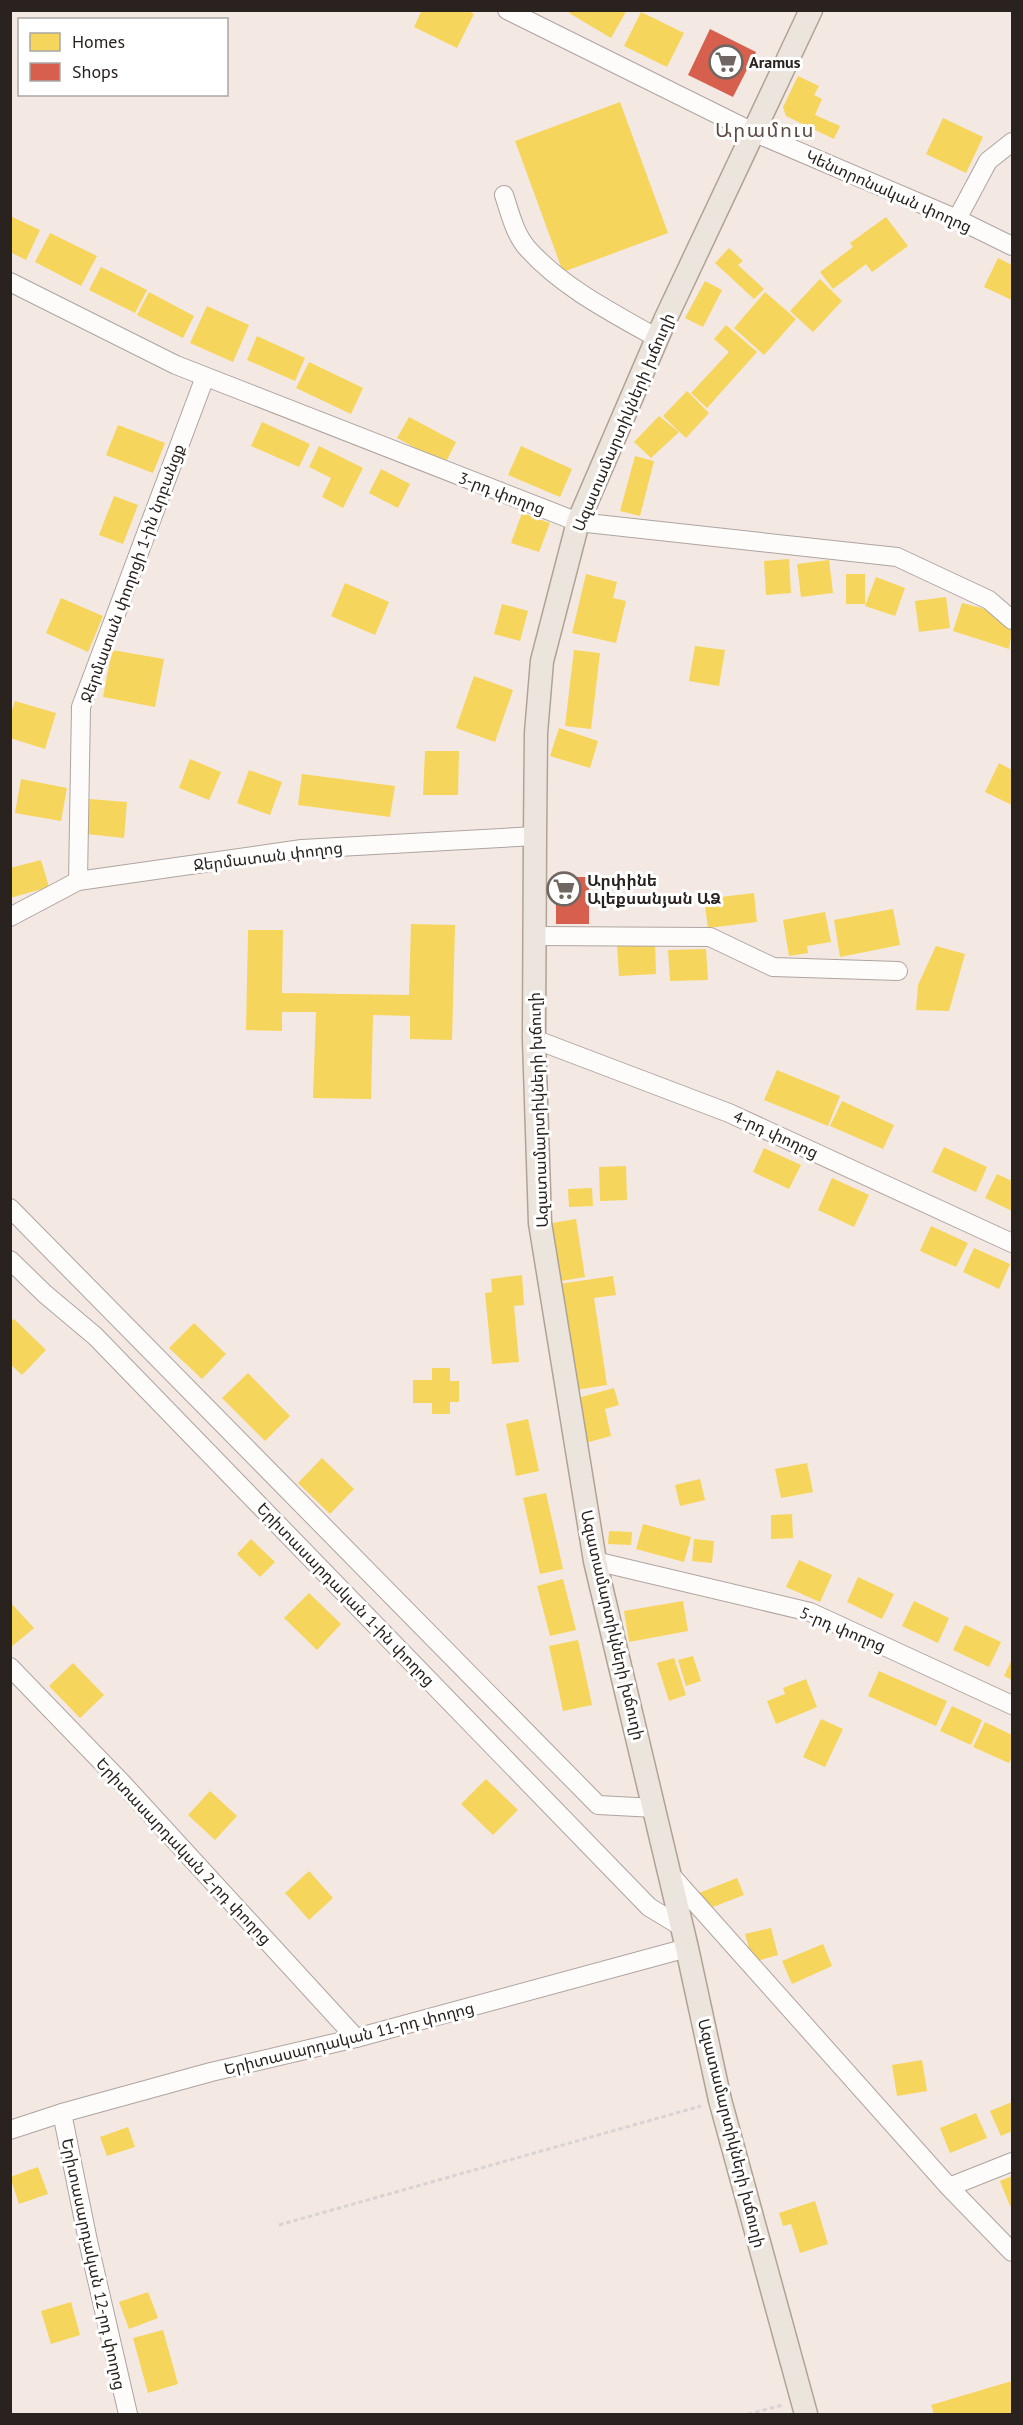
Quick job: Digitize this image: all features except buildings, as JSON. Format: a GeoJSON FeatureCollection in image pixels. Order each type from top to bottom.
{"type":"FeatureCollection","features":[{"type":"Feature","properties":{"kind":"main road","name":"Ազատամարտիկների խճուղի"},"geometry":{"type":"LineString","coordinates":[[804,2407],[720,2100],[685,1937],[595,1561],[540,1223],[534,1039],[536,733],[542,661],[578,522],[657,338],[812,10]]}},
{"type":"Feature","properties":{"kind":"street","name":"Կենտրոնական փողոց"},"geometry":{"type":"LineString","coordinates":[[507,10],[753,132],[957,219],[1012,246]]}},
{"type":"Feature","properties":{"kind":"street"},"geometry":{"type":"LineString","coordinates":[[957,219],[987,161],[1012,142]]}},
{"type":"Feature","properties":{"kind":"street"},"geometry":{"type":"LineString","coordinates":[[504,195],[515,227],[527,248],[566,283],[657,338]]}},
{"type":"Feature","properties":{"kind":"street","name":"3-րդ փողոց"},"geometry":{"type":"LineString","coordinates":[[10,282],[176,365],[578,522],[897,557],[989,600],[1012,620]]}},
{"type":"Feature","properties":{"kind":"street","name":"Ջերմատան փողոցի 1-ին նրբանցք"},"geometry":{"type":"LineString","coordinates":[[78,881],[81,707],[205,377]]}},
{"type":"Feature","properties":{"kind":"street","name":"Ջերմատան փողոց"},"geometry":{"type":"LineString","coordinates":[[10,917],[78,881],[302,849],[535,836]]}},
{"type":"Feature","properties":{"kind":"street"},"geometry":{"type":"LineString","coordinates":[[535,936],[710,937],[773,967],[898,972]]}},
{"type":"Feature","properties":{"kind":"street","name":"4-րդ փողոց"},"geometry":{"type":"LineString","coordinates":[[534,1039],[729,1113],[1012,1243]]}},
{"type":"Feature","properties":{"kind":"street"},"geometry":{"type":"LineString","coordinates":[[10,1208],[598,1805],[655,1808]]}},
{"type":"Feature","properties":{"kind":"street","name":"Երիտասարդական 1-ին փողոց"},"geometry":{"type":"LineString","coordinates":[[10,1260],[103,1344],[649,1907],[685,1937]]}},
{"type":"Feature","properties":{"kind":"street","name":"5-րդ փողոց"},"geometry":{"type":"LineString","coordinates":[[595,1561],[810,1612],[1012,1705]]}},
{"type":"Feature","properties":{"kind":"street","name":"Երիտասարդական 2-րդ փողոց"},"geometry":{"type":"LineString","coordinates":[[10,1667],[124,1785],[356,2038]]}},
{"type":"Feature","properties":{"kind":"street"},"geometry":{"type":"LineString","coordinates":[[669,1873],[949,2187],[1012,2252]]}},
{"type":"Feature","properties":{"kind":"street","name":"Երիտասարդական 11-րդ փողոց"},"geometry":{"type":"LineString","coordinates":[[10,2130],[62,2113],[210,2072],[356,2038],[685,1937]]}},
{"type":"Feature","properties":{"kind":"street","name":"Երիտասարդական 12-րդ փողոց"},"geometry":{"type":"LineString","coordinates":[[62,2113],[88,2241],[128,2415]]}},
{"type":"Feature","properties":{"kind":"street"},"geometry":{"type":"LineString","coordinates":[[949,2187],[1012,2162]]}},
{"type":"Feature","properties":{"kind":"path"},"geometry":{"type":"LineString","coordinates":[[279,2225],[720,2100]]}},
{"type":"Feature","properties":{"kind":"path"},"geometry":{"type":"LineString","coordinates":[[748,2415],[804,2407]]}},
{"type":"Feature","properties":{"kind":"place","name":"Aramus"},"geometry":{"type":"Point","coordinates":[726,62]}},
{"type":"Feature","properties":{"kind":"place","name":"Արփինե Ալեքսանյան ԱՁ"},"geometry":{"type":"Point","coordinates":[564,889]}},
{"type":"Feature","properties":{"kind":"district","name":"Արամուս"},"geometry":{"type":"Point","coordinates":[765,130]}}]}
